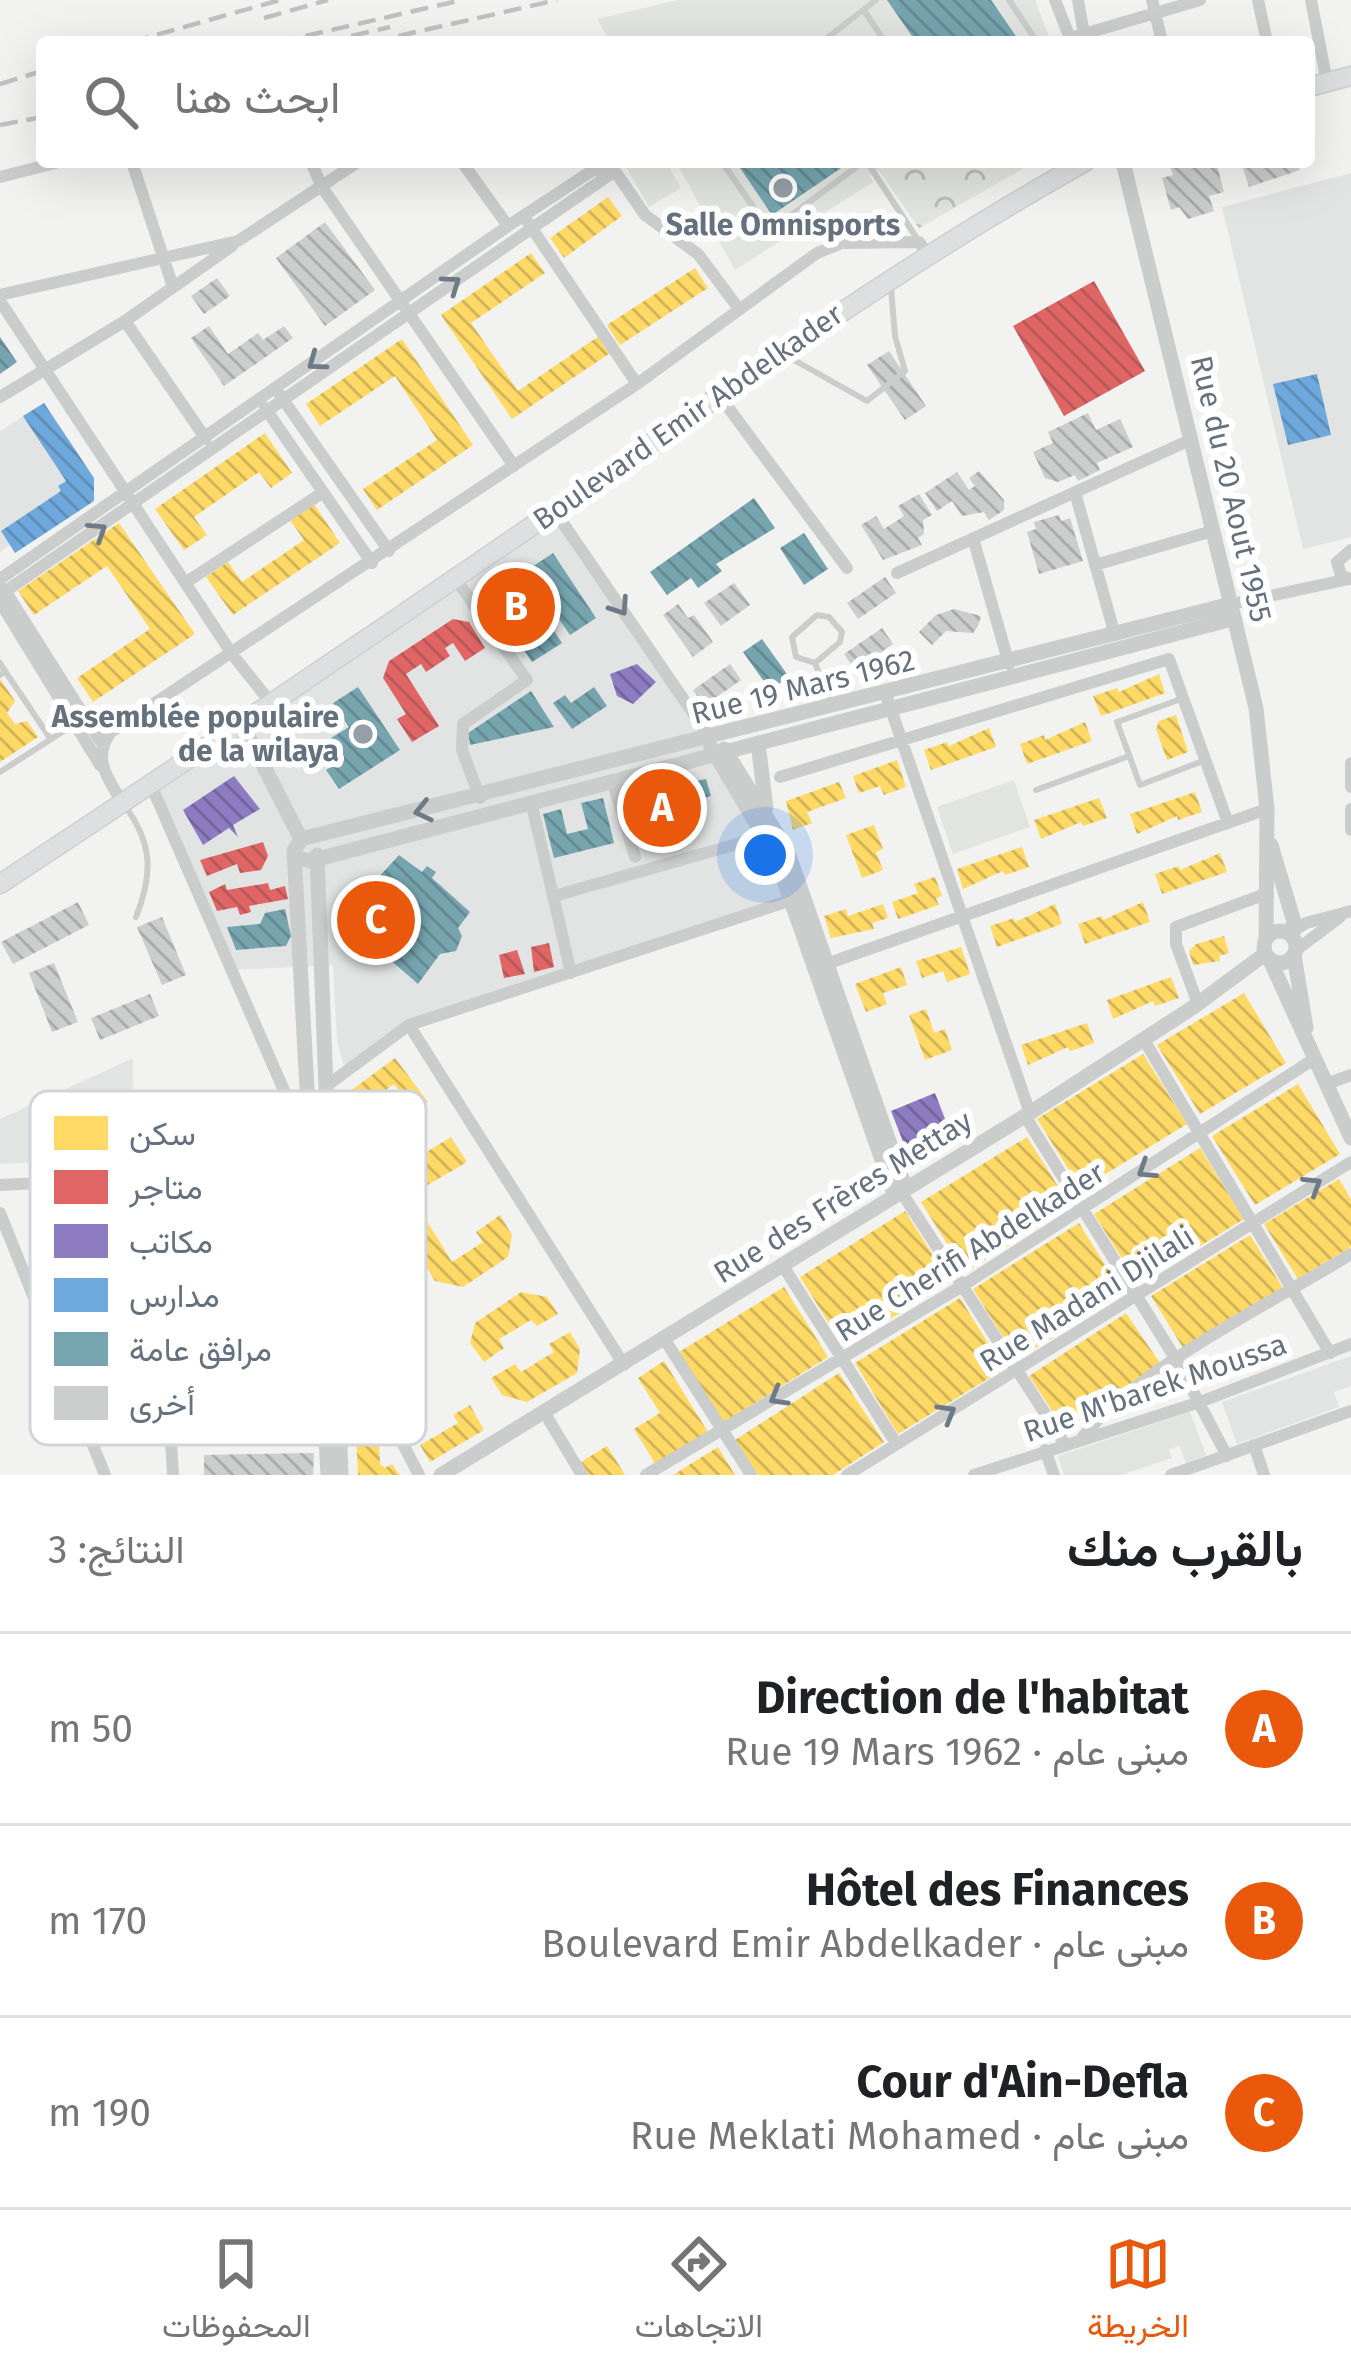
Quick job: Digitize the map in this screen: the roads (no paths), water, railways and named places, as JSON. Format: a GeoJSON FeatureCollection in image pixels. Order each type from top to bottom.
{"type":"FeatureCollection","features":[{"type":"Feature","properties":{"kind":"main road"},"geometry":{"type":"LineString","coordinates":[[1318,85],[1351,76]]}},
{"type":"Feature","properties":{"kind":"main road","name":"Boulevard Emir Abdelkader"},"geometry":{"type":"LineString","coordinates":[[0,884],[554,510],[890,278],[923,248],[1074,168]]}},
{"type":"Feature","properties":{"kind":"street"},"geometry":{"type":"LineString","coordinates":[[1055,0],[1068,36]]}},
{"type":"Feature","properties":{"kind":"street"},"geometry":{"type":"LineString","coordinates":[[1078,0],[1084,34]]}},
{"type":"Feature","properties":{"kind":"street"},"geometry":{"type":"LineString","coordinates":[[1079,36],[1154,5],[1200,0]]}},
{"type":"Feature","properties":{"kind":"street"},"geometry":{"type":"LineString","coordinates":[[1258,0],[1266,36]]}},
{"type":"Feature","properties":{"kind":"street"},"geometry":{"type":"LineString","coordinates":[[1310,0],[1313,36]]}},
{"type":"Feature","properties":{"kind":"street"},"geometry":{"type":"LineString","coordinates":[[1154,5],[1161,36]]}},
{"type":"Feature","properties":{"kind":"street"},"geometry":{"type":"LineString","coordinates":[[1315,53],[1318,85]]}},
{"type":"Feature","properties":{"kind":"street"},"geometry":{"type":"LineString","coordinates":[[0,177],[36,168]]}},
{"type":"Feature","properties":{"kind":"street"},"geometry":{"type":"LineString","coordinates":[[134,168],[173,287]]}},
{"type":"Feature","properties":{"kind":"street"},"geometry":{"type":"LineString","coordinates":[[314,168],[322,187],[514,466]]}},
{"type":"Feature","properties":{"kind":"street"},"geometry":{"type":"LineString","coordinates":[[0,397],[125,321],[349,168]]}},
{"type":"Feature","properties":{"kind":"street"},"geometry":{"type":"LineString","coordinates":[[466,168],[508,226]]}},
{"type":"Feature","properties":{"kind":"street"},"geometry":{"type":"LineString","coordinates":[[2,591],[593,170],[603,168]]}},
{"type":"Feature","properties":{"kind":"street"},"geometry":{"type":"LineString","coordinates":[[609,168],[645,215],[698,254],[739,309]]}},
{"type":"Feature","properties":{"kind":"street","name":"Rue du 20 Aout 1955"},"geometry":{"type":"LineString","coordinates":[[1124,168],[1258,721],[1267,830]]}},
{"type":"Feature","properties":{"kind":"street"},"geometry":{"type":"LineString","coordinates":[[407,306],[508,226],[527,221]]}},
{"type":"Feature","properties":{"kind":"street"},"geometry":{"type":"LineString","coordinates":[[527,221],[637,384]]}},
{"type":"Feature","properties":{"kind":"street"},"geometry":{"type":"LineString","coordinates":[[238,242],[0,298],[43,372],[232,654],[272,703]]}},
{"type":"Feature","properties":{"kind":"street"},"geometry":{"type":"LineString","coordinates":[[100,765],[102,744],[111,732],[637,384],[818,254],[842,243],[923,248]]}},
{"type":"Feature","properties":{"kind":"street"},"geometry":{"type":"LineString","coordinates":[[125,321],[206,440]]}},
{"type":"Feature","properties":{"kind":"street"},"geometry":{"type":"LineString","coordinates":[[280,395],[389,551]]}},
{"type":"Feature","properties":{"kind":"street"},"geometry":{"type":"LineString","coordinates":[[719,395],[847,568]]}},
{"type":"Feature","properties":{"kind":"street"},"geometry":{"type":"LineString","coordinates":[[130,501],[206,440],[264,406]]}},
{"type":"Feature","properties":{"kind":"street"},"geometry":{"type":"LineString","coordinates":[[264,406],[372,563]]}},
{"type":"Feature","properties":{"kind":"street"},"geometry":{"type":"LineString","coordinates":[[897,573],[1076,496],[1190,440]]}},
{"type":"Feature","properties":{"kind":"street"},"geometry":{"type":"LineString","coordinates":[[185,583],[322,493]]}},
{"type":"Feature","properties":{"kind":"street"},"geometry":{"type":"LineString","coordinates":[[1076,496],[1114,635]]}},
{"type":"Feature","properties":{"kind":"street"},"geometry":{"type":"LineString","coordinates":[[554,510],[787,850],[829,963],[900,1191]]}},
{"type":"Feature","properties":{"kind":"street"},"geometry":{"type":"LineString","coordinates":[[1095,565],[1209,532]]}},
{"type":"Feature","properties":{"kind":"street"},"geometry":{"type":"LineString","coordinates":[[973,538],[1011,670]]}},
{"type":"Feature","properties":{"kind":"street","name":"Rue 19 Mars 1962"},"geometry":{"type":"LineString","coordinates":[[1313,584],[1351,550]]}},
{"type":"Feature","properties":{"kind":"street"},"geometry":{"type":"LineString","coordinates":[[1337,562],[1347,582]]}},
{"type":"Feature","properties":{"kind":"street"},"geometry":{"type":"LineString","coordinates":[[455,578],[527,680],[463,724],[462,750],[480,797]]}},
{"type":"Feature","properties":{"kind":"street","name":"Rue 19 Mars 1962"},"geometry":{"type":"LineString","coordinates":[[303,839],[480,797],[717,747],[758,743],[888,701],[1230,612],[1313,584],[1347,582]]}},
{"type":"Feature","properties":{"kind":"street"},"geometry":{"type":"LineString","coordinates":[[2,591],[74,725],[123,803]]}},
{"type":"Feature","properties":{"kind":"street"},"geometry":{"type":"LineString","coordinates":[[2,591],[102,744]]}},
{"type":"Feature","properties":{"kind":"street","name":"Rue 19 Mars 1962"},"geometry":{"type":"LineString","coordinates":[[1011,670],[1114,635],[1230,612]]}},
{"type":"Feature","properties":{"kind":"street"},"geometry":{"type":"LineString","coordinates":[[780,777],[1169,659],[1228,823]]}},
{"type":"Feature","properties":{"kind":"street"},"geometry":{"type":"LineString","coordinates":[[888,701],[1027,1114],[1135,1299],[1177,1361],[1226,1456]]}},
{"type":"Feature","properties":{"kind":"street","name":"Rue 19 Mars 1962"},"geometry":{"type":"LineString","coordinates":[[316,856],[612,780],[832,707],[888,701]]}},
{"type":"Feature","properties":{"kind":"street"},"geometry":{"type":"LineString","coordinates":[[242,724],[303,839],[317,845],[326,1091]]}},
{"type":"Feature","properties":{"kind":"street"},"geometry":{"type":"LineString","coordinates":[[758,743],[765,812]]}},
{"type":"Feature","properties":{"kind":"street"},"geometry":{"type":"LineString","coordinates":[[717,747],[765,836],[792,900],[900,1191],[1065,1444]]}},
{"type":"Feature","properties":{"kind":"street"},"geometry":{"type":"LineString","coordinates":[[1351,763],[1351,787]]}},
{"type":"Feature","properties":{"kind":"street"},"geometry":{"type":"LineString","coordinates":[[612,780],[635,857]]}},
{"type":"Feature","properties":{"kind":"street"},"geometry":{"type":"LineString","coordinates":[[151,785],[284,1091]]}},
{"type":"Feature","properties":{"kind":"street"},"geometry":{"type":"LineString","coordinates":[[530,801],[571,973]]}},
{"type":"Feature","properties":{"kind":"street"},"geometry":{"type":"LineString","coordinates":[[829,963],[1267,808]]}},
{"type":"Feature","properties":{"kind":"street"},"geometry":{"type":"LineString","coordinates":[[1351,809],[1351,830]]}},
{"type":"Feature","properties":{"kind":"street"},"geometry":{"type":"LineString","coordinates":[[1267,830],[1266,950],[1351,1138]]}},
{"type":"Feature","properties":{"kind":"street"},"geometry":{"type":"LineString","coordinates":[[1267,830],[1294,922],[1293,947],[1311,1054]]}},
{"type":"Feature","properties":{"kind":"street"},"geometry":{"type":"LineString","coordinates":[[554,896],[765,836]]}},
{"type":"Feature","properties":{"kind":"street"},"geometry":{"type":"LineString","coordinates":[[303,839],[295,848],[310,1091]]}},
{"type":"Feature","properties":{"kind":"street"},"geometry":{"type":"LineString","coordinates":[[298,858],[306,862],[316,856]]}},
{"type":"Feature","properties":{"kind":"street"},"geometry":{"type":"LineString","coordinates":[[1198,1004],[1176,944],[1176,927],[1263,895]]}},
{"type":"Feature","properties":{"kind":"street"},"geometry":{"type":"LineString","coordinates":[[326,1088],[409,1024],[792,900]]}},
{"type":"Feature","properties":{"kind":"street"},"geometry":{"type":"LineString","coordinates":[[1266,950],[1282,963],[1293,947],[1348,912]]}},
{"type":"Feature","properties":{"kind":"street"},"geometry":{"type":"LineString","coordinates":[[1266,950],[1279,931],[1293,947]]}},
{"type":"Feature","properties":{"kind":"street","name":"Rue des Frères Mettay"},"geometry":{"type":"LineString","coordinates":[[441,1475],[1144,1040],[1266,950]]}},
{"type":"Feature","properties":{"kind":"street"},"geometry":{"type":"LineString","coordinates":[[409,1024],[624,1365]]}},
{"type":"Feature","properties":{"kind":"street"},"geometry":{"type":"LineString","coordinates":[[1144,1040],[1330,1353]]}},
{"type":"Feature","properties":{"kind":"street","name":"Rue Cherifi Abdelkader"},"geometry":{"type":"LineString","coordinates":[[646,1475],[1084,1210],[1202,1134],[1311,1054]]}},
{"type":"Feature","properties":{"kind":"street"},"geometry":{"type":"LineString","coordinates":[[1326,1084],[1351,1076]]}},
{"type":"Feature","properties":{"kind":"street","name":"Rue Madani Djilali"},"geometry":{"type":"LineString","coordinates":[[847,1475],[1351,1162]]}},
{"type":"Feature","properties":{"kind":"street"},"geometry":{"type":"LineString","coordinates":[[0,1185],[30,1183]]}},
{"type":"Feature","properties":{"kind":"street"},"geometry":{"type":"LineString","coordinates":[[0,1213],[30,1289]]}},
{"type":"Feature","properties":{"kind":"street"},"geometry":{"type":"LineString","coordinates":[[1081,1439],[1100,1415],[1177,1361],[1351,1254]]}},
{"type":"Feature","properties":{"kind":"street"},"geometry":{"type":"LineString","coordinates":[[783,1266],[896,1443]]}},
{"type":"Feature","properties":{"kind":"street"},"geometry":{"type":"LineString","coordinates":[[665,1340],[751,1475]]}},
{"type":"Feature","properties":{"kind":"street","name":"Rue M'barek Moussa"},"geometry":{"type":"LineString","coordinates":[[974,1475],[1200,1402],[1351,1344]]}},
{"type":"Feature","properties":{"kind":"street"},"geometry":{"type":"LineString","coordinates":[[1171,1475],[1351,1411]]}},
{"type":"Feature","properties":{"kind":"street"},"geometry":{"type":"LineString","coordinates":[[544,1412],[582,1475]]}},
{"type":"Feature","properties":{"kind":"street"},"geometry":{"type":"LineString","coordinates":[[93,1445],[105,1475]]}},
{"type":"Feature","properties":{"kind":"street"},"geometry":{"type":"LineString","coordinates":[[171,1445],[172,1475]]}},
{"type":"Feature","properties":{"kind":"street"},"geometry":{"type":"LineString","coordinates":[[328,1475],[329,1445]]}},
{"type":"Feature","properties":{"kind":"street"},"geometry":{"type":"LineString","coordinates":[[339,1445],[341,1475]]}},
{"type":"Feature","properties":{"kind":"street"},"geometry":{"type":"LineString","coordinates":[[404,1445],[419,1475]]}},
{"type":"Feature","properties":{"kind":"street"},"geometry":{"type":"LineString","coordinates":[[1254,1445],[1264,1475]]}},
{"type":"Feature","properties":{"kind":"street"},"geometry":{"type":"LineString","coordinates":[[1045,1450],[1054,1475]]}},
{"type":"Feature","properties":{"kind":"lane"},"geometry":{"type":"LineString","coordinates":[[831,36],[876,0]]}},
{"type":"Feature","properties":{"kind":"lane"},"geometry":{"type":"LineString","coordinates":[[1009,0],[1033,36]]}},
{"type":"Feature","properties":{"kind":"lane"},"geometry":{"type":"LineString","coordinates":[[866,12],[882,36]]}},
{"type":"Feature","properties":{"kind":"lane"},"geometry":{"type":"LineString","coordinates":[[726,168],[770,231],[857,168]]}},
{"type":"Feature","properties":{"kind":"lane"},"geometry":{"type":"LineString","coordinates":[[869,168],[923,248]]}},
{"type":"Feature","properties":{"kind":"lane"},"geometry":{"type":"LineString","coordinates":[[779,351],[867,401],[905,371],[895,336],[890,278]]}},
{"type":"Feature","properties":{"kind":"lane"},"geometry":{"type":"LineString","coordinates":[[817,615],[829,616],[842,632],[840,641],[815,663],[796,657],[792,637],[817,615]]}},
{"type":"Feature","properties":{"kind":"lane"},"geometry":{"type":"LineString","coordinates":[[815,663],[832,707]]}},
{"type":"Feature","properties":{"kind":"lane"},"geometry":{"type":"LineString","coordinates":[[2,670],[51,739]]}},
{"type":"Feature","properties":{"kind":"lane"},"geometry":{"type":"LineString","coordinates":[[1184,697],[1117,722],[1140,785],[1206,760]]}},
{"type":"Feature","properties":{"kind":"lane"},"geometry":{"type":"LineString","coordinates":[[0,772],[74,725]]}},
{"type":"Feature","properties":{"kind":"lane"},"geometry":{"type":"LineString","coordinates":[[1036,790],[1129,756]]}},
{"type":"Feature","properties":{"kind":"lane"},"geometry":{"type":"LineString","coordinates":[[123,803],[142,830],[149,856],[148,887],[136,917]]}},
{"type":"Feature","properties":{"kind":"railway"},"geometry":{"type":"LineString","coordinates":[[152,36],[280,0]]}},
{"type":"Feature","properties":{"kind":"railway"},"geometry":{"type":"LineString","coordinates":[[264,18],[328,0]]}},
{"type":"Feature","properties":{"kind":"railway"},"geometry":{"type":"LineString","coordinates":[[305,36],[462,0]]}},
{"type":"Feature","properties":{"kind":"railway"},"geometry":{"type":"LineString","coordinates":[[398,36],[557,0]]}},
{"type":"Feature","properties":{"kind":"railway"},"geometry":{"type":"LineString","coordinates":[[351,36],[390,27]]}},
{"type":"Feature","properties":{"kind":"railway"},"geometry":{"type":"LineString","coordinates":[[0,84],[36,73]]}},
{"type":"Feature","properties":{"kind":"railway"},"geometry":{"type":"LineString","coordinates":[[0,125],[36,118]]}},
{"type":"Feature","properties":{"kind":"place","name":"Salle Omnisports"},"geometry":{"type":"Point","coordinates":[783,188]}},
{"type":"Feature","properties":{"kind":"place","name":"Hôtel des Finances"},"geometry":{"type":"Point","coordinates":[516,607]}},
{"type":"Feature","properties":{"kind":"place","name":"Assemblée populaire de la wilaya"},"geometry":{"type":"Point","coordinates":[363,734]}},
{"type":"Feature","properties":{"kind":"place","name":"Direction de l'habitat"},"geometry":{"type":"Point","coordinates":[662,808]}},
{"type":"Feature","properties":{"kind":"place","name":"Cour d'Ain-Defla"},"geometry":{"type":"Point","coordinates":[376,920]}}]}
